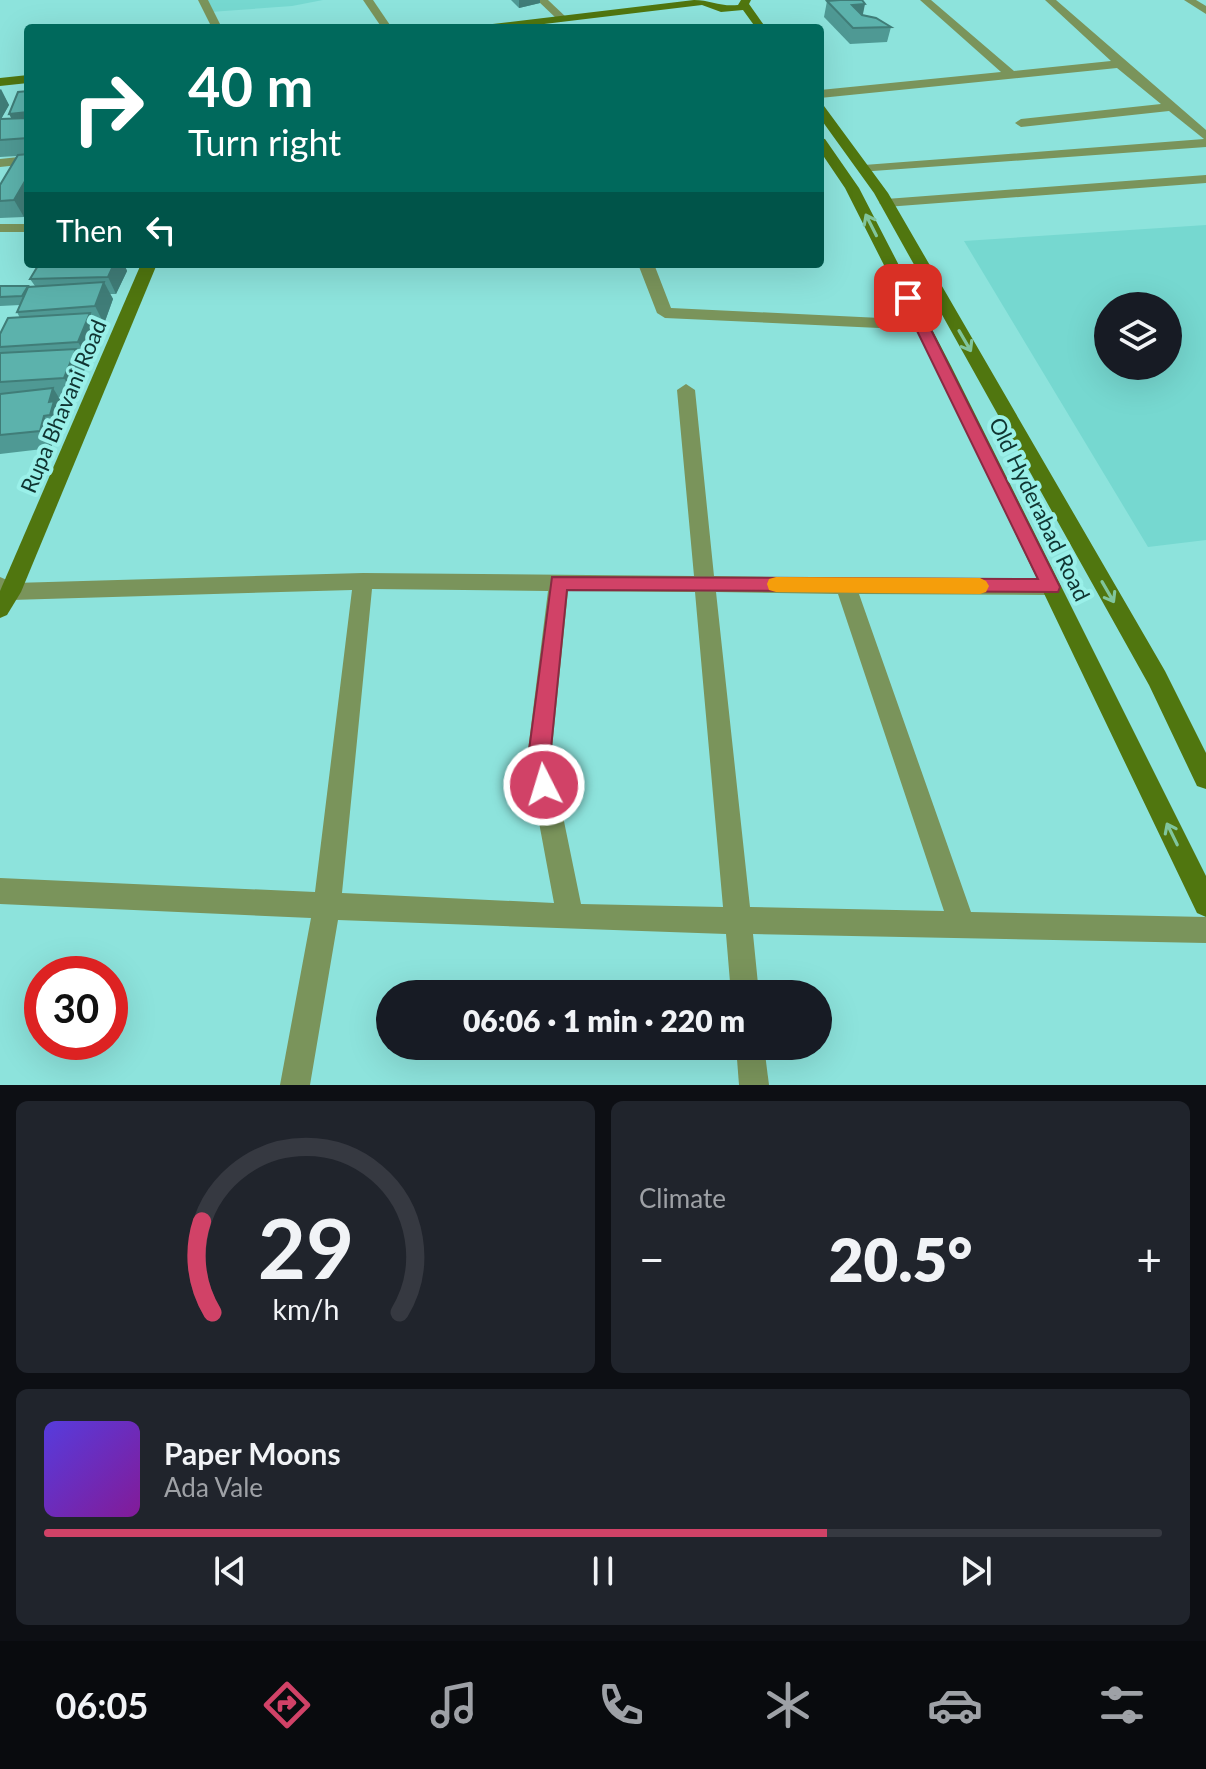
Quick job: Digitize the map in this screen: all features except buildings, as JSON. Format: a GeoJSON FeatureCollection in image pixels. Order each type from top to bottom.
{"type":"FeatureCollection","features":[{"type":"Feature","properties":{"kind":"main road"},"geometry":{"type":"LineString","coordinates":[[533,24],[703,1],[709,7],[732,14],[746,2],[759,24]]}},
{"type":"Feature","properties":{"kind":"main road"},"geometry":{"type":"LineString","coordinates":[[0,82],[24,79]]}},
{"type":"Feature","properties":{"kind":"main road"},"geometry":{"type":"LineString","coordinates":[[824,114],[886,203],[1157,678],[1206,778]]}},
{"type":"Feature","properties":{"kind":"main road","name":"Old Hyderabad Road"},"geometry":{"type":"LineString","coordinates":[[824,148],[852,188],[922,325],[1206,904]]}},
{"type":"Feature","properties":{"kind":"main road","name":"Rupa Bhavani Road"},"geometry":{"type":"LineString","coordinates":[[4,595],[147,268]]}},
{"type":"Feature","properties":{"kind":"street"},"geometry":{"type":"LineString","coordinates":[[203,0],[215,24]]}},
{"type":"Feature","properties":{"kind":"street"},"geometry":{"type":"LineString","coordinates":[[368,0],[384,24]]}},
{"type":"Feature","properties":{"kind":"street"},"geometry":{"type":"LineString","coordinates":[[542,0],[558,22]]}},
{"type":"Feature","properties":{"kind":"street"},"geometry":{"type":"LineString","coordinates":[[925,0],[1011,75]]}},
{"type":"Feature","properties":{"kind":"street"},"geometry":{"type":"LineString","coordinates":[[1050,0],[1206,136]]}},
{"type":"Feature","properties":{"kind":"street"},"geometry":{"type":"LineString","coordinates":[[1189,0],[1206,11]]}},
{"type":"Feature","properties":{"kind":"street"},"geometry":{"type":"LineString","coordinates":[[824,94],[1120,64]]}},
{"type":"Feature","properties":{"kind":"street"},"geometry":{"type":"LineString","coordinates":[[1021,123],[1172,107]]}},
{"type":"Feature","properties":{"kind":"street"},"geometry":{"type":"LineString","coordinates":[[864,169],[1206,143]]}},
{"type":"Feature","properties":{"kind":"street"},"geometry":{"type":"LineString","coordinates":[[0,163],[24,160]]}},
{"type":"Feature","properties":{"kind":"street"},"geometry":{"type":"LineString","coordinates":[[886,203],[1206,179]]}},
{"type":"Feature","properties":{"kind":"street"},"geometry":{"type":"LineString","coordinates":[[0,228],[24,228]]}},
{"type":"Feature","properties":{"kind":"street"},"geometry":{"type":"LineString","coordinates":[[648,268],[665,313],[922,325]]}},
{"type":"Feature","properties":{"kind":"street"},"geometry":{"type":"LineString","coordinates":[[686,390],[743,980]]}},
{"type":"Feature","properties":{"kind":"street"},"geometry":{"type":"LineString","coordinates":[[4,595],[363,581],[1051,587]]}},
{"type":"Feature","properties":{"kind":"street"},"geometry":{"type":"LineString","coordinates":[[295,1085],[327,906],[363,581]]}},
{"type":"Feature","properties":{"kind":"street"},"geometry":{"type":"LineString","coordinates":[[559,582],[539,758],[570,917]]}},
{"type":"Feature","properties":{"kind":"street"},"geometry":{"type":"LineString","coordinates":[[846,585],[962,925]]}},
{"type":"Feature","properties":{"kind":"street"},"geometry":{"type":"LineString","coordinates":[[0,891],[570,917],[1206,930]]}},
{"type":"Feature","properties":{"kind":"street"},"geometry":{"type":"LineString","coordinates":[[751,1060],[754,1085]]}},
{"type":"Feature","properties":{"kind":"shaded area"},"geometry":{"type":"Polygon","coordinates":[[[203,0],[323,0],[292,6],[210,12],[203,0]]]}},
{"type":"Feature","properties":{"kind":"shaded area"},"geometry":{"type":"Polygon","coordinates":[[[1206,225],[1206,540],[1148,547],[964,241],[1206,225]]]}},
{"type":"Feature","properties":{"kind":"slow traffic"},"geometry":{"type":"LineString","coordinates":[[776,584],[980,586]]}},
{"type":"Feature","properties":{"kind":"route"},"geometry":{"type":"LineString","coordinates":[[544,785],[539,758],[559,582],[1051,587],[908,298]]}}]}
